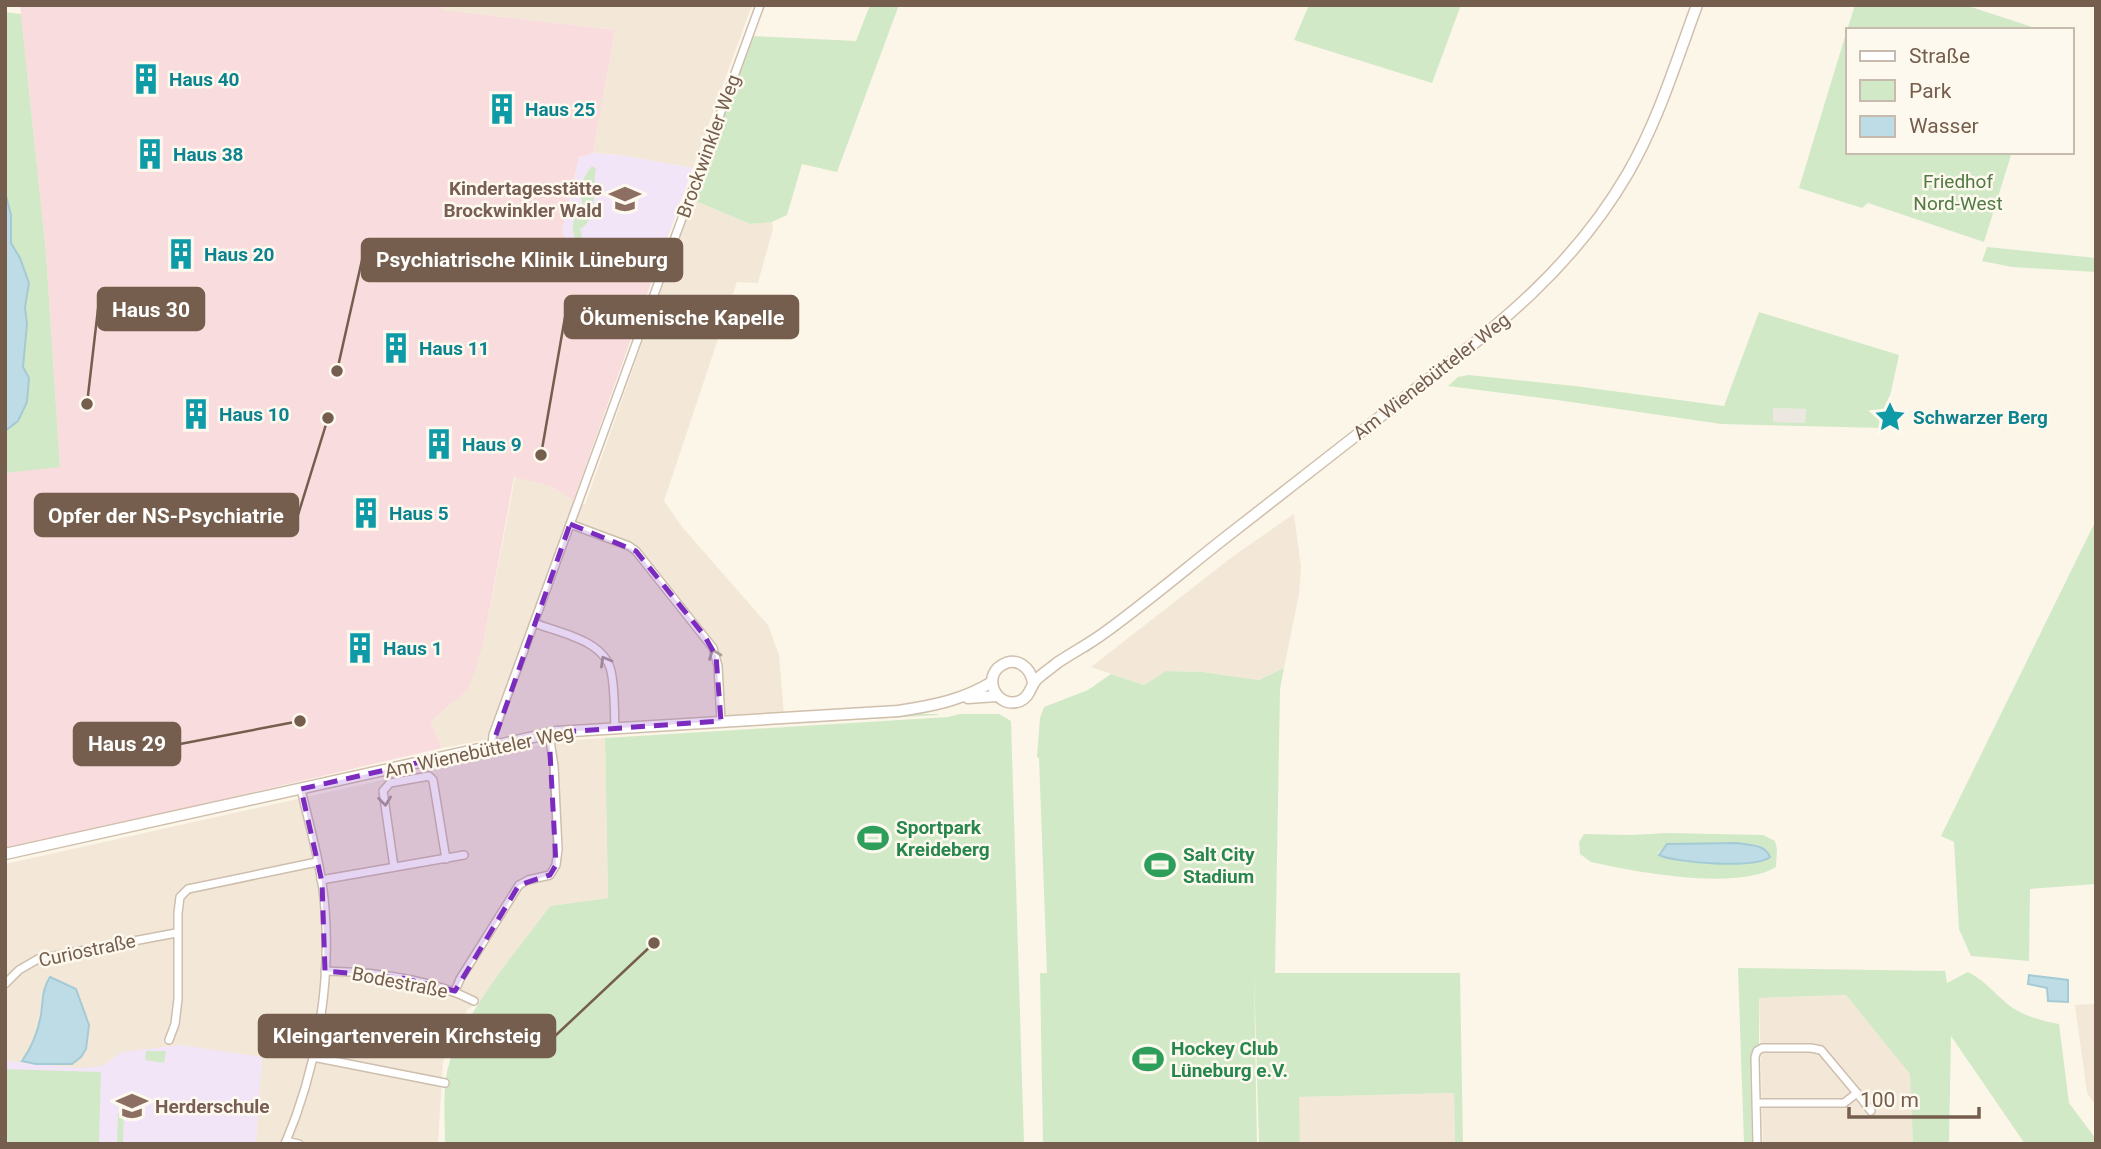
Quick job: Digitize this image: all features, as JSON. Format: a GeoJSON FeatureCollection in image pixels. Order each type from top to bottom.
{"type":"FeatureCollection","features":[{"type":"Feature","properties":{"kind":"street","name":"Brockwinkler Weg"},"geometry":{"type":"LineString","coordinates":[[492,746],[493,735],[760,5]]}},
{"type":"Feature","properties":{"kind":"street","name":"Am Wienebütteler Weg"},"geometry":{"type":"LineString","coordinates":[[5,854],[549,734],[615,727],[921,708],[960,698],[997,696],[1009,702],[1018,702],[1028,696],[1033,683],[1060,661],[1104,633],[1437,373],[1532,295],[1564,263],[1600,216],[1628,173],[1656,115],[1697,5]]}},
{"type":"Feature","properties":{"kind":"street"},"geometry":{"type":"LineString","coordinates":[[570,524],[636,551],[705,635],[716,656],[721,721]]}},
{"type":"Feature","properties":{"kind":"street"},"geometry":{"type":"LineString","coordinates":[[534,623],[592,646],[607,660],[611,672],[615,727]]}},
{"type":"Feature","properties":{"kind":"street","name":"Am Wienebütteler Weg"},"geometry":{"type":"LineString","coordinates":[[960,698],[992,682],[995,672],[1004,664],[1017,662],[1028,669],[1060,661]]}},
{"type":"Feature","properties":{"kind":"street"},"geometry":{"type":"LineString","coordinates":[[1028,669],[1033,683]]}},
{"type":"Feature","properties":{"kind":"street"},"geometry":{"type":"LineString","coordinates":[[992,682],[997,696]]}},
{"type":"Feature","properties":{"kind":"street"},"geometry":{"type":"LineString","coordinates":[[454,991],[516,890],[523,882],[550,875],[556,865],[558,849],[554,766],[549,734]]}},
{"type":"Feature","properties":{"kind":"street"},"geometry":{"type":"LineString","coordinates":[[394,867],[383,791],[390,783],[429,776],[433,780],[446,859]]}},
{"type":"Feature","properties":{"kind":"street"},"geometry":{"type":"LineString","coordinates":[[299,1144],[286,1142],[313,1057],[325,971],[325,909],[301,789]]}},
{"type":"Feature","properties":{"kind":"street"},"geometry":{"type":"LineString","coordinates":[[321,880],[464,855]]}},
{"type":"Feature","properties":{"kind":"street"},"geometry":{"type":"LineString","coordinates":[[169,1040],[175,1024],[178,999],[176,933],[180,897],[188,889],[317,862]]}},
{"type":"Feature","properties":{"kind":"street","name":"Curiostraße"},"geometry":{"type":"LineString","coordinates":[[5,985],[19,970],[38,959],[176,933]]}},
{"type":"Feature","properties":{"kind":"street","name":"Bodestraße"},"geometry":{"type":"LineString","coordinates":[[325,971],[402,978],[454,991],[474,1001]]}},
{"type":"Feature","properties":{"kind":"street"},"geometry":{"type":"LineString","coordinates":[[1757,1144],[1755,1057],[1757,1051],[1762,1048],[1821,1050],[1871,1111]]}},
{"type":"Feature","properties":{"kind":"street"},"geometry":{"type":"LineString","coordinates":[[313,1057],[445,1083]]}},
{"type":"Feature","properties":{"kind":"street"},"geometry":{"type":"LineString","coordinates":[[1756,1103],[1844,1103],[1857,1093]]}},
{"type":"Feature","properties":{"kind":"highlighted area"},"geometry":{"type":"Polygon","coordinates":[[[570,524],[636,551],[704,635],[716,656],[721,721],[549,733],[556,865],[550,875],[519,885],[455,991],[402,978],[325,971],[322,882],[301,789],[492,746],[570,524]]]}},
{"type":"Feature","properties":{"kind":"shaded area"},"geometry":{"type":"Polygon","coordinates":[[[20,5],[436,5],[445,10],[615,30],[593,153],[579,157],[562,231],[573,252],[654,275],[573,501],[553,487],[514,477],[483,645],[475,672],[467,690],[431,722],[442,748],[5,850],[5,473],[60,466],[46,252],[20,5]]]}},
{"type":"Feature","properties":{"kind":"shaded area"},"geometry":{"type":"Polygon","coordinates":[[[436,5],[752,5],[693,168],[593,153],[615,30],[445,10],[436,5]]]}},
{"type":"Feature","properties":{"kind":"shaded area","name":"Kindertagesstätte Brockwinkler Wald"},"geometry":{"type":"Polygon","coordinates":[[[593,153],[693,168],[654,275],[573,252],[562,231],[579,157],[593,153]]]}},
{"type":"Feature","properties":{"kind":"shaded area"},"geometry":{"type":"Polygon","coordinates":[[[693,200],[750,224],[772,222],[773,229],[758,283],[737,282],[664,501],[683,528],[768,625],[779,655],[784,714],[553,727],[442,748],[431,722],[453,703],[475,672],[483,645],[515,477],[553,487],[573,501],[585,504],[693,200]]]}},
{"type":"Feature","properties":{"kind":"shaded area"},"geometry":{"type":"Polygon","coordinates":[[[1773,408],[1806,409],[1805,424],[1773,423],[1773,408]]]}},
{"type":"Feature","properties":{"kind":"shaded area"},"geometry":{"type":"Polygon","coordinates":[[[1294,514],[1301,567],[1299,594],[1284,668],[1259,680],[1203,672],[1166,671],[1144,685],[1091,667],[1236,554],[1294,514]]]}},
{"type":"Feature","properties":{"kind":"shaded area"},"geometry":{"type":"Polygon","coordinates":[[[605,738],[608,898],[550,906],[480,1001],[467,1010],[443,1062],[438,1144],[5,1144],[5,864],[544,744],[605,738]]]}},
{"type":"Feature","properties":{"kind":"shaded area"},"geometry":{"type":"Polygon","coordinates":[[[1846,995],[1911,1074],[1913,1144],[1763,1144],[1759,998],[1846,995]]]}},
{"type":"Feature","properties":{"kind":"shaded area"},"geometry":{"type":"Polygon","coordinates":[[[2096,1004],[2096,1106],[2087,1093],[2075,1005],[2096,1004]]]}},
{"type":"Feature","properties":{"kind":"shaded area","name":"Herderschule"},"geometry":{"type":"Polygon","coordinates":[[[180,1045],[262,1057],[256,1144],[5,1144],[5,1061],[78,1068],[102,1066],[122,1052],[180,1045]]]}},
{"type":"Feature","properties":{"kind":"shaded area"},"geometry":{"type":"Polygon","coordinates":[[[1454,1093],[1455,1144],[1300,1144],[1298,1097],[1454,1093]]]}},
{"type":"Feature","properties":{"kind":"green space"},"geometry":{"type":"Polygon","coordinates":[[[870,5],[899,5],[837,172],[802,164],[787,215],[772,222],[750,224],[693,200],[753,36],[856,41],[870,5]]]}},
{"type":"Feature","properties":{"kind":"green space"},"geometry":{"type":"Polygon","coordinates":[[[1309,5],[1461,5],[1432,83],[1294,40],[1309,5]]]}},
{"type":"Feature","properties":{"kind":"green space"},"geometry":{"type":"Polygon","coordinates":[[[1855,5],[1965,5],[2036,28],[1848,28],[1855,5]]]}},
{"type":"Feature","properties":{"kind":"green space"},"geometry":{"type":"Polygon","coordinates":[[[5,12],[21,14],[46,252],[60,467],[5,473],[5,12]]]}},
{"type":"Feature","properties":{"kind":"green space","name":"Friedhof Nord-West"},"geometry":{"type":"Polygon","coordinates":[[[1846,33],[1846,154],[2011,154],[1984,242],[1868,203],[1862,208],[1799,188],[1846,33]]]}},
{"type":"Feature","properties":{"kind":"green space"},"geometry":{"type":"Polygon","coordinates":[[[592,166],[596,169],[594,202],[590,218],[580,229],[582,237],[576,240],[573,230],[577,212],[583,205],[582,184],[592,166]]]}},
{"type":"Feature","properties":{"kind":"green space"},"geometry":{"type":"Polygon","coordinates":[[[1987,247],[2096,258],[2096,272],[2012,267],[1982,261],[1987,247]]]}},
{"type":"Feature","properties":{"kind":"green space"},"geometry":{"type":"Polygon","coordinates":[[[1759,312],[1899,355],[1883,428],[1721,424],[1448,386],[1458,377],[1469,375],[1724,406],[1759,312]],[[1773,408],[1773,422],[1805,423],[1806,409],[1773,408]]]}},
{"type":"Feature","properties":{"kind":"green space"},"geometry":{"type":"Polygon","coordinates":[[[2096,520],[2096,884],[2030,889],[2029,961],[1971,956],[1959,929],[1954,842],[1941,836],[2096,520]]]}},
{"type":"Feature","properties":{"kind":"green space"},"geometry":{"type":"Polygon","coordinates":[[[1235,538],[1087,653],[1086,650],[1235,538]]]}},
{"type":"Feature","properties":{"kind":"green space"},"geometry":{"type":"Polygon","coordinates":[[[1284,668],[1280,689],[1275,973],[1460,973],[1463,1144],[1455,1144],[1454,1093],[1299,1097],[1300,1144],[1259,1144],[1254,974],[1257,1144],[1043,1144],[1040,973],[1047,973],[1037,757],[1040,718],[1044,707],[1088,690],[1111,674],[1144,685],[1166,671],[1203,672],[1259,680],[1284,668]]]}},
{"type":"Feature","properties":{"kind":"green space"},"geometry":{"type":"Polygon","coordinates":[[[910,714],[938,715],[718,728],[717,725],[910,714]]]}},
{"type":"Feature","properties":{"kind":"green space"},"geometry":{"type":"Polygon","coordinates":[[[960,714],[999,714],[1011,721],[1024,1144],[445,1144],[445,1093],[449,1064],[456,1044],[479,1003],[550,906],[608,898],[605,738],[948,717],[960,714]]]}},
{"type":"Feature","properties":{"kind":"green space"},"geometry":{"type":"Polygon","coordinates":[[[1584,834],[1763,835],[1775,841],[1776,867],[1759,874],[1712,879],[1633,870],[1591,862],[1580,854],[1579,842],[1584,834]],[[1667,844],[1658,853],[1681,861],[1711,864],[1765,860],[1752,845],[1667,844]]]}},
{"type":"Feature","properties":{"kind":"green space"},"geometry":{"type":"Polygon","coordinates":[[[1738,968],[1945,971],[1947,983],[1968,972],[2015,1010],[2036,1019],[2059,1024],[2069,1103],[2096,1139],[2096,1144],[2025,1144],[1951,1036],[1949,1144],[1913,1144],[1910,1074],[1846,995],[1759,998],[1759,1045],[1753,1049],[1750,1062],[1752,1144],[1744,1144],[1738,968]]]}},
{"type":"Feature","properties":{"kind":"green space"},"geometry":{"type":"Polygon","coordinates":[[[146,1051],[166,1051],[164,1063],[145,1060],[146,1051]]]}},
{"type":"Feature","properties":{"kind":"green space"},"geometry":{"type":"Polygon","coordinates":[[[5,1069],[101,1072],[99,1144],[5,1144],[5,1069]]]}},
{"type":"Feature","properties":{"kind":"green space"},"geometry":{"type":"Polygon","coordinates":[[[118,1113],[124,1113],[123,1144],[117,1144],[118,1113]]]}},
{"type":"Feature","properties":{"kind":"water"},"geometry":{"type":"Polygon","coordinates":[[[5,192],[11,215],[11,243],[29,283],[25,307],[27,324],[23,367],[29,378],[27,402],[18,421],[5,431],[5,192]]]}},
{"type":"Feature","properties":{"kind":"water"},"geometry":{"type":"Polygon","coordinates":[[[1737,843],[1761,847],[1770,857],[1749,863],[1715,864],[1659,855],[1667,844],[1737,843]]]}},
{"type":"Feature","properties":{"kind":"water"},"geometry":{"type":"Polygon","coordinates":[[[2029,975],[2068,980],[2068,1002],[2048,1001],[2047,988],[2028,984],[2029,975]]]}},
{"type":"Feature","properties":{"kind":"water"},"geometry":{"type":"Polygon","coordinates":[[[50,977],[76,989],[89,1025],[86,1049],[72,1064],[36,1064],[22,1061],[36,1033],[44,991],[50,977]]]}},
{"type":"Feature","properties":{"kind":"place","name":"Haus 40"},"geometry":{"type":"Point","coordinates":[146,79]}},
{"type":"Feature","properties":{"kind":"place","name":"Haus 25"},"geometry":{"type":"Point","coordinates":[502,109]}},
{"type":"Feature","properties":{"kind":"place","name":"Haus 38"},"geometry":{"type":"Point","coordinates":[150,154]}},
{"type":"Feature","properties":{"kind":"place","name":"Kindertagesstätte Brockwinkler Wald"},"geometry":{"type":"Point","coordinates":[625,199]}},
{"type":"Feature","properties":{"kind":"place","name":"Haus 20"},"geometry":{"type":"Point","coordinates":[181,254]}},
{"type":"Feature","properties":{"kind":"place","name":"Haus 11"},"geometry":{"type":"Point","coordinates":[396,348]}},
{"type":"Feature","properties":{"kind":"place","name":"Psychiatrische Klinik Lüneburg"},"geometry":{"type":"Point","coordinates":[337,371]}},
{"type":"Feature","properties":{"kind":"place","name":"Haus 30"},"geometry":{"type":"Point","coordinates":[87,404]}},
{"type":"Feature","properties":{"kind":"place","name":"Haus 10"},"geometry":{"type":"Point","coordinates":[196,414]}},
{"type":"Feature","properties":{"kind":"place","name":"Schwarzer Berg"},"geometry":{"type":"Point","coordinates":[1890,417]}},
{"type":"Feature","properties":{"kind":"place","name":"Opfer der NS-Psychiatrie"},"geometry":{"type":"Point","coordinates":[328,418]}},
{"type":"Feature","properties":{"kind":"place","name":"Haus 9"},"geometry":{"type":"Point","coordinates":[439,444]}},
{"type":"Feature","properties":{"kind":"place","name":"Ökumenische Kapelle"},"geometry":{"type":"Point","coordinates":[541,455]}},
{"type":"Feature","properties":{"kind":"place","name":"Haus 5"},"geometry":{"type":"Point","coordinates":[366,513]}},
{"type":"Feature","properties":{"kind":"place","name":"Haus 1"},"geometry":{"type":"Point","coordinates":[360,648]}},
{"type":"Feature","properties":{"kind":"place","name":"Haus 29"},"geometry":{"type":"Point","coordinates":[300,721]}},
{"type":"Feature","properties":{"kind":"place","name":"Sportpark Kreideberg"},"geometry":{"type":"Point","coordinates":[873,838]}},
{"type":"Feature","properties":{"kind":"place","name":"Salt City Stadium"},"geometry":{"type":"Point","coordinates":[1160,865]}},
{"type":"Feature","properties":{"kind":"place","name":"Kleingartenverein Kirchsteig"},"geometry":{"type":"Point","coordinates":[654,943]}},
{"type":"Feature","properties":{"kind":"place","name":"Hockey Club Lüneburg e.V."},"geometry":{"type":"Point","coordinates":[1148,1059]}},
{"type":"Feature","properties":{"kind":"place","name":"Herderschule"},"geometry":{"type":"Point","coordinates":[132,1106]}}]}
